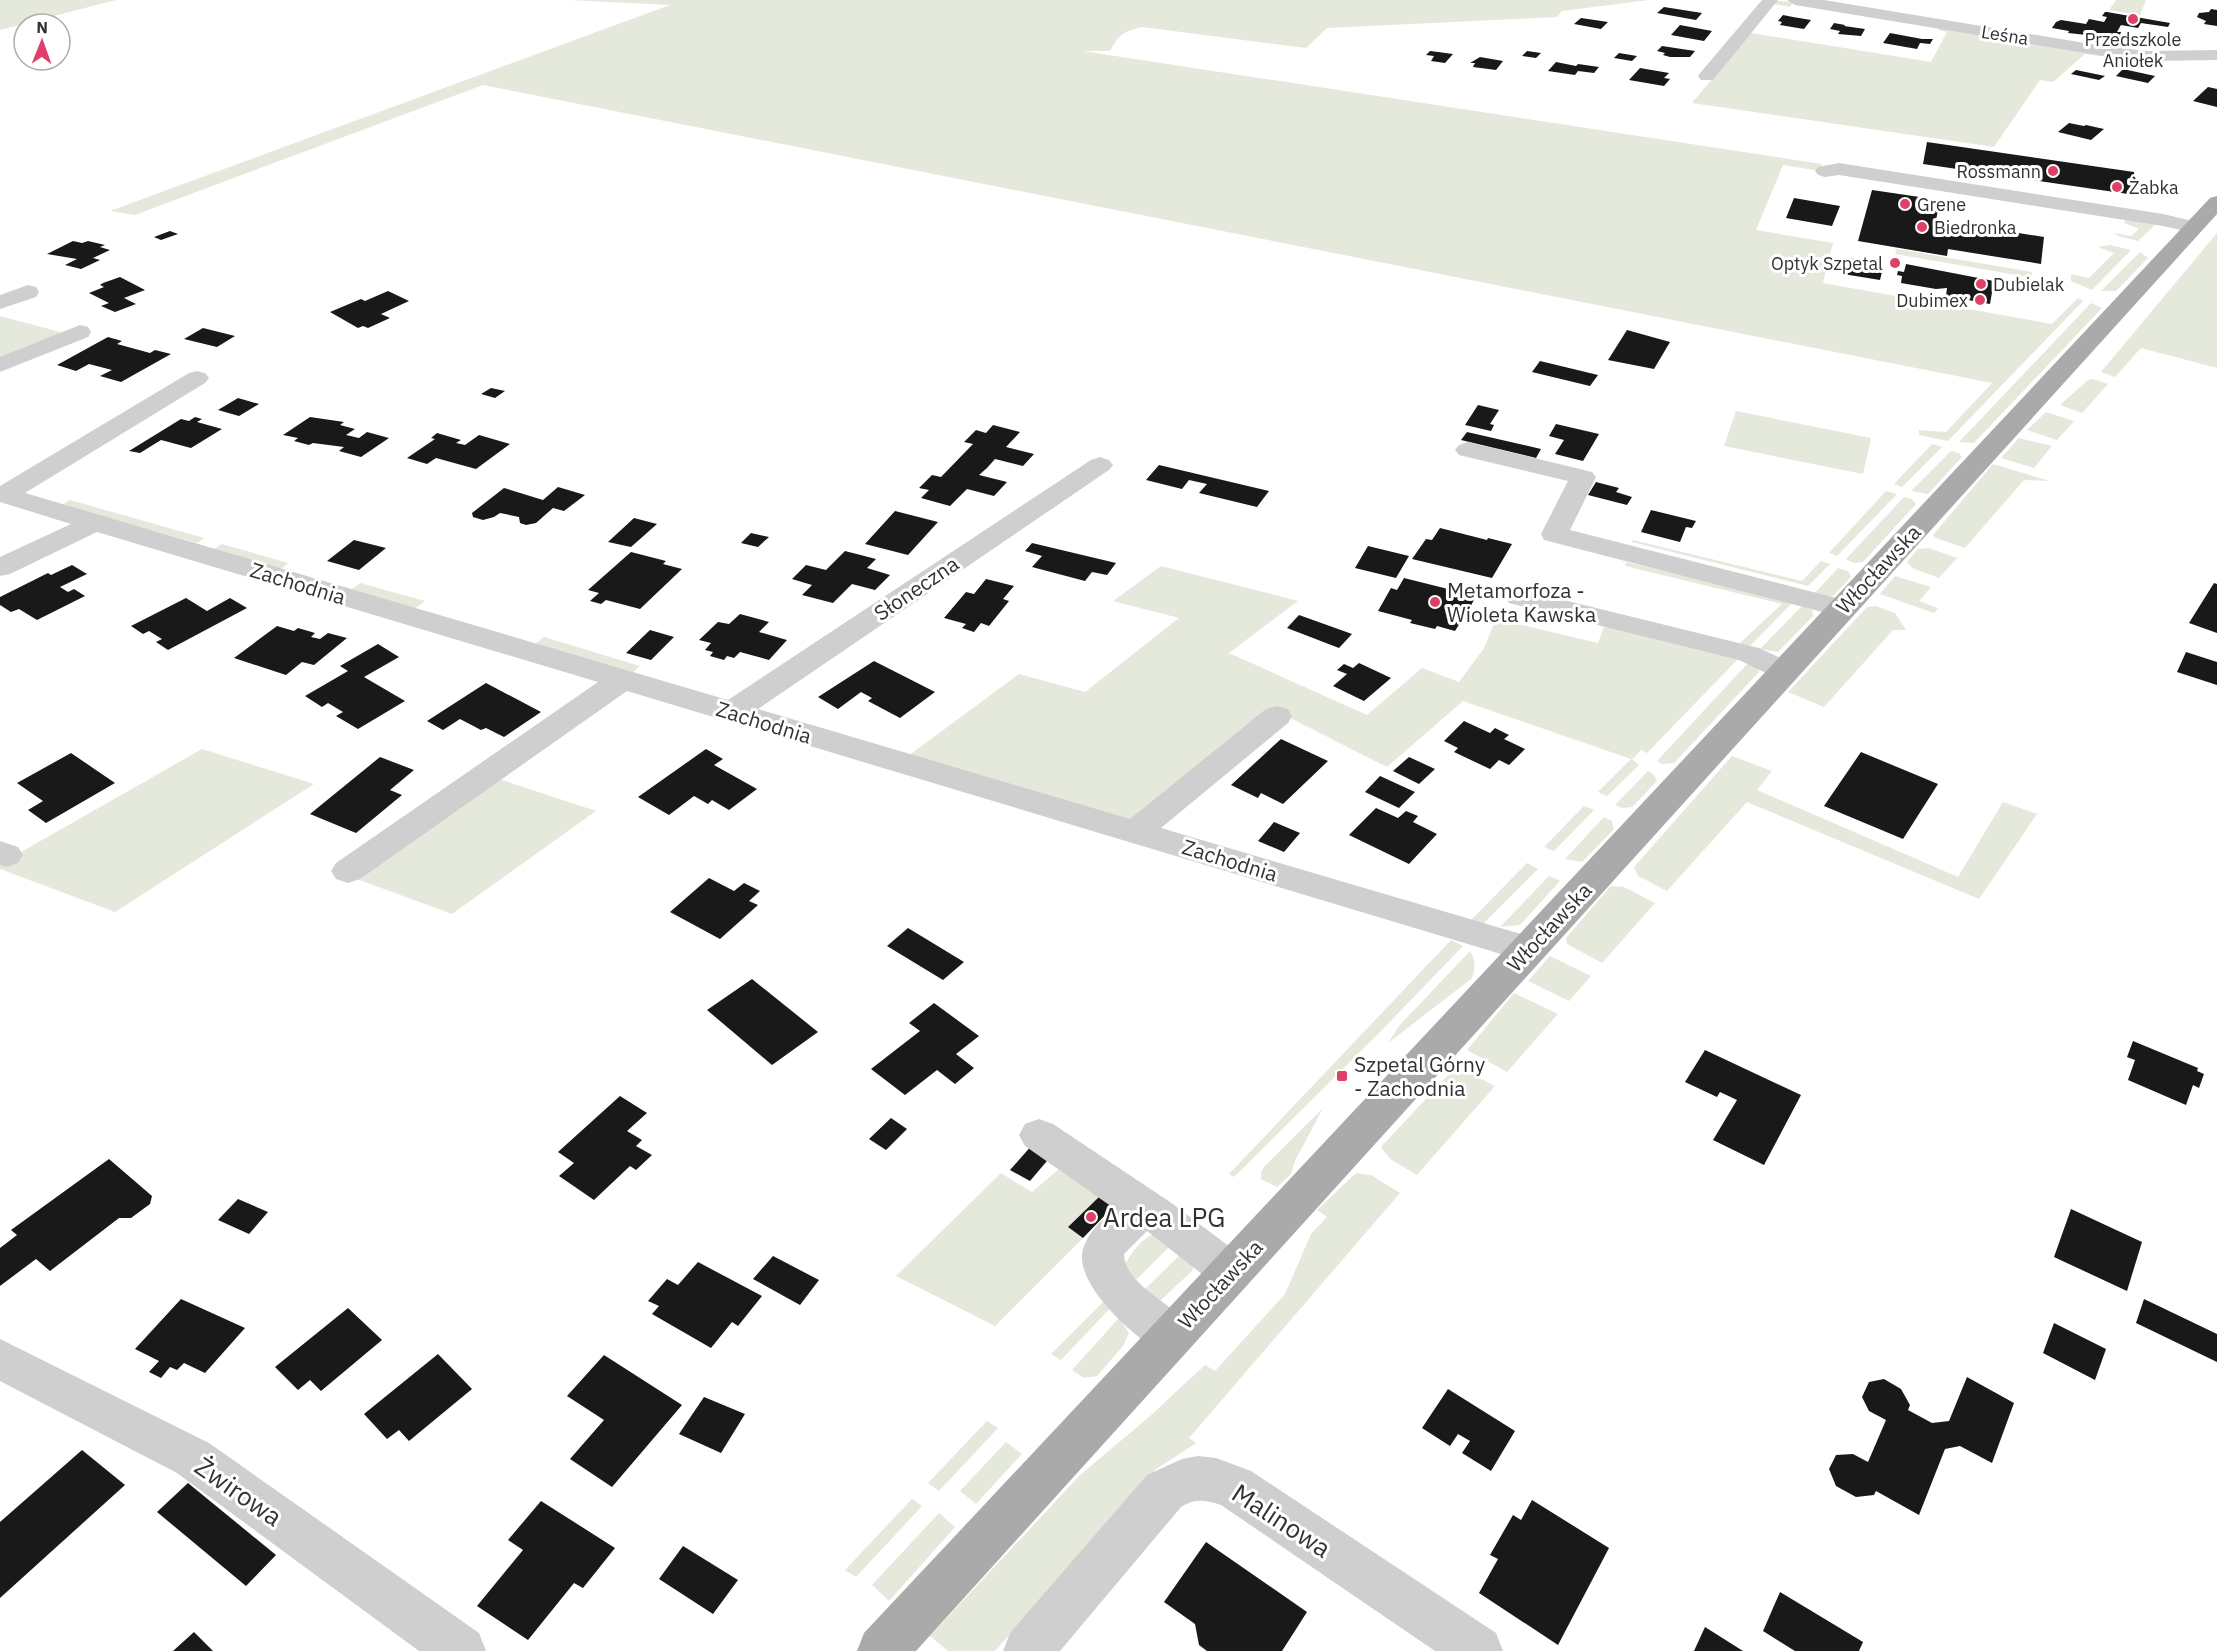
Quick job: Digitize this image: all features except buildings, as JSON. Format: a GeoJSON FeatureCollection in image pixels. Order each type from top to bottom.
{"type":"FeatureCollection","features":[{"type":"Feature","properties":{"kind":"main road","name":"Włocławska"},"geometry":{"type":"LineString","coordinates":[[897,1646],[1171,1337],[2217,202]]}},
{"type":"Feature","properties":{"kind":"street"},"geometry":{"type":"LineString","coordinates":[[1707,76],[1770,0]]}},
{"type":"Feature","properties":{"kind":"street","name":"Leśna"},"geometry":{"type":"LineString","coordinates":[[1795,0],[2109,52],[2148,56],[2217,55]]}},
{"type":"Feature","properties":{"kind":"street"},"geometry":{"type":"LineString","coordinates":[[1825,171],[1839,169],[2163,220],[2194,227]]}},
{"type":"Feature","properties":{"kind":"street"},"geometry":{"type":"LineString","coordinates":[[0,302],[28,292]]}},
{"type":"Feature","properties":{"kind":"street"},"geometry":{"type":"LineString","coordinates":[[0,365],[80,332]]}},
{"type":"Feature","properties":{"kind":"street"},"geometry":{"type":"LineString","coordinates":[[1,494],[197,378]]}},
{"type":"Feature","properties":{"kind":"street"},"geometry":{"type":"LineString","coordinates":[[1468,450],[1583,477],[1554,534],[1842,608]]}},
{"type":"Feature","properties":{"kind":"street","name":"Słoneczna"},"geometry":{"type":"LineString","coordinates":[[732,712],[1100,465]]}},
{"type":"Feature","properties":{"kind":"street","name":"Zachodnia"},"geometry":{"type":"LineString","coordinates":[[1,494],[1528,949]]}},
{"type":"Feature","properties":{"kind":"street"},"geometry":{"type":"LineString","coordinates":[[0,568],[96,522]]}},
{"type":"Feature","properties":{"kind":"street"},"geometry":{"type":"LineString","coordinates":[[1519,597],[1749,654],[1785,670]]}},
{"type":"Feature","properties":{"kind":"street"},"geometry":{"type":"LineString","coordinates":[[348,871],[622,680]]}},
{"type":"Feature","properties":{"kind":"street"},"geometry":{"type":"LineString","coordinates":[[1134,832],[1277,716]]}},
{"type":"Feature","properties":{"kind":"street"},"geometry":{"type":"LineString","coordinates":[[1040,1135],[1155,1214],[1232,1272]]}},
{"type":"Feature","properties":{"kind":"street"},"geometry":{"type":"LineString","coordinates":[[1155,1214],[1146,1212],[1135,1216],[1106,1245],[1102,1250],[1102,1257],[1117,1288],[1171,1337]]}},
{"type":"Feature","properties":{"kind":"street","name":"Żwirowa"},"geometry":{"type":"LineString","coordinates":[[0,1359],[213,1470],[461,1651]]}},
{"type":"Feature","properties":{"kind":"street","name":"Malinowa"},"geometry":{"type":"LineString","coordinates":[[1028,1651],[1164,1491],[1186,1478],[1199,1478],[1235,1487],[1478,1651]]}},
{"type":"Feature","properties":{"kind":"shaded area"},"geometry":{"type":"Polygon","coordinates":[[[0,0],[116,0],[70,12],[12,12],[12,27],[0,30],[0,0]]]}},
{"type":"Feature","properties":{"kind":"shaded area"},"geometry":{"type":"Polygon","coordinates":[[[569,0],[1649,0],[1562,11],[1557,17],[1327,28],[1306,48],[1142,27],[1122,34],[1110,51],[1083,51],[1822,164],[1821,171],[1783,165],[1756,230],[1833,243],[1823,283],[2052,324],[2078,298],[2083,301],[1948,441],[1919,435],[1919,430],[1946,432],[1992,383],[483,85],[135,215],[110,211],[670,5],[569,0]]]}},
{"type":"Feature","properties":{"kind":"shaded area"},"geometry":{"type":"Polygon","coordinates":[[[2116,0],[2146,0],[2140,15],[2109,10],[2116,0]]]}},
{"type":"Feature","properties":{"kind":"shaded area"},"geometry":{"type":"Polygon","coordinates":[[[1772,2],[1793,2],[1790,7],[1774,4],[1751,33],[1931,62],[1947,32],[1938,30],[1940,27],[2115,58],[2085,54],[2053,82],[2040,80],[1994,147],[1692,103],[1750,33],[1772,2]]]}},
{"type":"Feature","properties":{"kind":"shaded area"},"geometry":{"type":"Polygon","coordinates":[[[2126,217],[2158,222],[2138,241],[2114,233],[2131,236],[2139,229],[2124,223],[2126,217]]]}},
{"type":"Feature","properties":{"kind":"shaded area"},"geometry":{"type":"Polygon","coordinates":[[[2217,233],[2217,368],[2141,348],[2115,377],[2101,372],[2217,233]]]}},
{"type":"Feature","properties":{"kind":"shaded area"},"geometry":{"type":"Polygon","coordinates":[[[2110,245],[2131,250],[2092,290],[2071,281],[2071,274],[2089,278],[2114,253],[2098,247],[2110,245]]]}},
{"type":"Feature","properties":{"kind":"shaded area"},"geometry":{"type":"Polygon","coordinates":[[[1897,249],[2032,272],[2031,277],[2028,277],[1895,254],[1897,249]]]}},
{"type":"Feature","properties":{"kind":"shaded area"},"geometry":{"type":"Polygon","coordinates":[[[2140,252],[2148,258],[2116,291],[2101,291],[2140,252]]]}},
{"type":"Feature","properties":{"kind":"shaded area"},"geometry":{"type":"Polygon","coordinates":[[[2091,303],[2102,308],[1974,443],[1959,442],[2091,303]]]}},
{"type":"Feature","properties":{"kind":"shaded area"},"geometry":{"type":"Polygon","coordinates":[[[0,316],[64,333],[0,361],[0,316]]]}},
{"type":"Feature","properties":{"kind":"shaded area"},"geometry":{"type":"Polygon","coordinates":[[[2093,379],[2108,384],[2082,413],[2060,405],[2088,380],[2093,379]]]}},
{"type":"Feature","properties":{"kind":"shaded area"},"geometry":{"type":"Polygon","coordinates":[[[1736,411],[1871,438],[1863,474],[1724,446],[1736,411]]]}},
{"type":"Feature","properties":{"kind":"shaded area"},"geometry":{"type":"Polygon","coordinates":[[[2046,412],[2074,421],[2057,440],[2027,430],[2046,412]]]}},
{"type":"Feature","properties":{"kind":"shaded area"},"geometry":{"type":"Polygon","coordinates":[[[2019,438],[2052,446],[2034,468],[2001,458],[2019,438]]]}},
{"type":"Feature","properties":{"kind":"shaded area"},"geometry":{"type":"Polygon","coordinates":[[[1932,444],[1942,447],[1902,487],[1894,484],[1932,444]]]}},
{"type":"Feature","properties":{"kind":"shaded area"},"geometry":{"type":"Polygon","coordinates":[[[1951,451],[1959,453],[1962,457],[1928,494],[1911,491],[1951,451]]]}},
{"type":"Feature","properties":{"kind":"shaded area"},"geometry":{"type":"Polygon","coordinates":[[[1993,464],[2050,481],[2024,480],[1965,548],[1936,538],[1933,535],[1993,464]]]}},
{"type":"Feature","properties":{"kind":"shaded area"},"geometry":{"type":"Polygon","coordinates":[[[1886,491],[1897,494],[1837,556],[1829,553],[1886,491]]]}},
{"type":"Feature","properties":{"kind":"shaded area"},"geometry":{"type":"Polygon","coordinates":[[[1904,497],[1912,499],[1916,504],[1863,562],[1854,563],[1846,559],[1904,497]]]}},
{"type":"Feature","properties":{"kind":"shaded area"},"geometry":{"type":"Polygon","coordinates":[[[70,500],[204,538],[197,543],[62,505],[70,500]]]}},
{"type":"Feature","properties":{"kind":"shaded area"},"geometry":{"type":"Polygon","coordinates":[[[1633,540],[1802,581],[1821,561],[1830,564],[1808,586],[1632,542],[1633,540]]]}},
{"type":"Feature","properties":{"kind":"shaded area"},"geometry":{"type":"Polygon","coordinates":[[[222,544],[288,563],[280,570],[214,549],[222,544]]]}},
{"type":"Feature","properties":{"kind":"shaded area"},"geometry":{"type":"Polygon","coordinates":[[[1929,548],[1957,558],[1939,578],[1912,568],[1907,562],[1918,549],[1929,548]]]}},
{"type":"Feature","properties":{"kind":"shaded area"},"geometry":{"type":"Polygon","coordinates":[[[1626,562],[1793,602],[1749,647],[1739,644],[1782,604],[1625,566],[1626,562]]]}},
{"type":"Feature","properties":{"kind":"shaded area"},"geometry":{"type":"Polygon","coordinates":[[[1161,566],[1298,601],[1229,653],[1367,715],[1422,668],[1459,682],[1484,648],[1496,619],[1598,643],[1605,624],[1740,657],[1647,753],[1641,750],[1632,759],[1639,765],[1607,796],[1598,792],[1631,759],[1463,701],[1387,767],[1288,717],[1159,828],[908,756],[1019,674],[1085,692],[1179,618],[1113,601],[1161,566]]]}},
{"type":"Feature","properties":{"kind":"shaded area"},"geometry":{"type":"Polygon","coordinates":[[[1838,568],[1848,571],[1851,577],[1833,596],[1822,597],[1814,594],[1838,568]]]}},
{"type":"Feature","properties":{"kind":"shaded area"},"geometry":{"type":"Polygon","coordinates":[[[1895,576],[1931,587],[1919,601],[1938,608],[1934,613],[1880,594],[1895,576]]]}},
{"type":"Feature","properties":{"kind":"shaded area"},"geometry":{"type":"Polygon","coordinates":[[[360,583],[425,601],[414,609],[351,590],[360,583]]]}},
{"type":"Feature","properties":{"kind":"shaded area"},"geometry":{"type":"Polygon","coordinates":[[[1802,606],[1812,610],[1813,616],[1778,652],[1760,649],[1802,606]]]}},
{"type":"Feature","properties":{"kind":"shaded area"},"geometry":{"type":"Polygon","coordinates":[[[1876,606],[1895,613],[1906,630],[1893,630],[1824,707],[1788,692],[1867,607],[1876,606]]]}},
{"type":"Feature","properties":{"kind":"shaded area"},"geometry":{"type":"Polygon","coordinates":[[[544,637],[640,666],[633,672],[535,644],[544,637]]]}},
{"type":"Feature","properties":{"kind":"shaded area"},"geometry":{"type":"Polygon","coordinates":[[[1749,662],[1757,665],[1759,672],[1674,763],[1662,764],[1657,761],[1749,662]]]}},
{"type":"Feature","properties":{"kind":"shaded area"},"geometry":{"type":"Polygon","coordinates":[[[202,749],[314,784],[115,912],[0,869],[0,864],[202,749]]]}},
{"type":"Feature","properties":{"kind":"shaded area"},"geometry":{"type":"Polygon","coordinates":[[[1732,756],[1772,771],[1757,790],[1958,877],[2003,802],[2037,814],[1979,899],[1747,802],[1667,891],[1638,876],[1634,867],[1732,756]]]}},
{"type":"Feature","properties":{"kind":"shaded area"},"geometry":{"type":"Polygon","coordinates":[[[1648,771],[1657,781],[1632,807],[1622,808],[1615,805],[1648,771]]]}},
{"type":"Feature","properties":{"kind":"shaded area"},"geometry":{"type":"Polygon","coordinates":[[[493,777],[596,811],[452,914],[354,878],[493,777]]]}},
{"type":"Feature","properties":{"kind":"shaded area"},"geometry":{"type":"Polygon","coordinates":[[[1584,806],[1594,810],[1554,851],[1544,847],[1584,806]]]}},
{"type":"Feature","properties":{"kind":"shaded area"},"geometry":{"type":"Polygon","coordinates":[[[1604,817],[1612,821],[1614,829],[1582,862],[1565,859],[1604,817]]]}},
{"type":"Feature","properties":{"kind":"shaded area"},"geometry":{"type":"Polygon","coordinates":[[[1527,863],[1538,869],[1484,923],[1471,920],[1527,863]]]}},
{"type":"Feature","properties":{"kind":"shaded area"},"geometry":{"type":"Polygon","coordinates":[[[1549,876],[1560,881],[1520,925],[1500,927],[1549,876]]]}},
{"type":"Feature","properties":{"kind":"shaded area"},"geometry":{"type":"Polygon","coordinates":[[[1611,886],[1624,887],[1655,903],[1602,963],[1567,944],[1566,938],[1611,886]]]}},
{"type":"Feature","properties":{"kind":"shaded area"},"geometry":{"type":"Polygon","coordinates":[[[1451,940],[1463,946],[1234,1177],[1229,1174],[1451,940]]]}},
{"type":"Feature","properties":{"kind":"shaded area"},"geometry":{"type":"Polygon","coordinates":[[[1470,951],[1475,965],[1471,979],[1388,1043],[1399,1026],[1470,951]]]}},
{"type":"Feature","properties":{"kind":"shaded area"},"geometry":{"type":"Polygon","coordinates":[[[1550,956],[1591,976],[1569,1001],[1528,981],[1550,956]]]}},
{"type":"Feature","properties":{"kind":"shaded area"},"geometry":{"type":"Polygon","coordinates":[[[1514,993],[1558,1014],[1507,1072],[1467,1050],[1514,993]]]}},
{"type":"Feature","properties":{"kind":"shaded area"},"geometry":{"type":"Polygon","coordinates":[[[1451,1072],[1467,1072],[1495,1086],[1417,1175],[1390,1159],[1381,1147],[1451,1072]]]}},
{"type":"Feature","properties":{"kind":"shaded area"},"geometry":{"type":"Polygon","coordinates":[[[1323,1108],[1295,1161],[1291,1174],[1277,1187],[1261,1179],[1264,1167],[1323,1108]]]}},
{"type":"Feature","properties":{"kind":"shaded area"},"geometry":{"type":"Polygon","coordinates":[[[1059,1169],[1099,1197],[1068,1227],[1083,1238],[995,1326],[896,1276],[1001,1173],[1032,1192],[1059,1169]]]}},
{"type":"Feature","properties":{"kind":"shaded area"},"geometry":{"type":"Polygon","coordinates":[[[1356,1173],[1371,1175],[1400,1193],[1189,1438],[1196,1443],[1155,1470],[995,1651],[948,1651],[930,1636],[1079,1476],[1149,1417],[1205,1365],[1215,1371],[1285,1294],[1311,1234],[1327,1217],[1317,1210],[1356,1173]]]}},
{"type":"Feature","properties":{"kind":"shaded area"},"geometry":{"type":"Polygon","coordinates":[[[1154,1234],[1169,1247],[1136,1280],[1124,1266],[1136,1247],[1154,1234]]]}},
{"type":"Feature","properties":{"kind":"shaded area"},"geometry":{"type":"Polygon","coordinates":[[[1182,1253],[1192,1261],[1193,1270],[1160,1301],[1143,1291],[1182,1253]]]}},
{"type":"Feature","properties":{"kind":"shaded area"},"geometry":{"type":"Polygon","coordinates":[[[1110,1295],[1116,1302],[1061,1360],[1051,1354],[1110,1295]]]}},
{"type":"Feature","properties":{"kind":"shaded area"},"geometry":{"type":"Polygon","coordinates":[[[1119,1318],[1129,1333],[1123,1346],[1097,1376],[1084,1378],[1072,1370],[1119,1318]]]}},
{"type":"Feature","properties":{"kind":"shaded area"},"geometry":{"type":"Polygon","coordinates":[[[987,1421],[998,1428],[939,1491],[928,1483],[987,1421]]]}},
{"type":"Feature","properties":{"kind":"shaded area"},"geometry":{"type":"Polygon","coordinates":[[[1006,1442],[1022,1454],[976,1504],[960,1491],[1006,1442]]]}},
{"type":"Feature","properties":{"kind":"shaded area"},"geometry":{"type":"Polygon","coordinates":[[[912,1499],[922,1506],[856,1577],[845,1570],[912,1499]]]}},
{"type":"Feature","properties":{"kind":"shaded area"},"geometry":{"type":"Polygon","coordinates":[[[939,1513],[955,1527],[889,1601],[872,1585],[939,1513]]]}},
{"type":"Feature","properties":{"kind":"place","name":"Przedszkole Aniołek"},"geometry":{"type":"Point","coordinates":[2133,19]}},
{"type":"Feature","properties":{"kind":"place","name":"Rossmann"},"geometry":{"type":"Point","coordinates":[2053,171]}},
{"type":"Feature","properties":{"kind":"place","name":"Żabka"},"geometry":{"type":"Point","coordinates":[2117,187]}},
{"type":"Feature","properties":{"kind":"place","name":"Grene"},"geometry":{"type":"Point","coordinates":[1905,204]}},
{"type":"Feature","properties":{"kind":"place","name":"Biedronka"},"geometry":{"type":"Point","coordinates":[1922,227]}},
{"type":"Feature","properties":{"kind":"place","name":"Optyk Szpetal"},"geometry":{"type":"Point","coordinates":[1895,263]}},
{"type":"Feature","properties":{"kind":"place","name":"Dubielak"},"geometry":{"type":"Point","coordinates":[1981,284]}},
{"type":"Feature","properties":{"kind":"place","name":"Dubimex"},"geometry":{"type":"Point","coordinates":[1980,300]}},
{"type":"Feature","properties":{"kind":"place","name":"Metamorfoza - Wioleta Kawska"},"geometry":{"type":"Point","coordinates":[1435,602]}},
{"type":"Feature","properties":{"kind":"place","name":"Szpetal Górny - Zachodnia"},"geometry":{"type":"Point","coordinates":[1342,1076]}},
{"type":"Feature","properties":{"kind":"place","name":"Ardea LPG"},"geometry":{"type":"Point","coordinates":[1091,1217]}}]}
